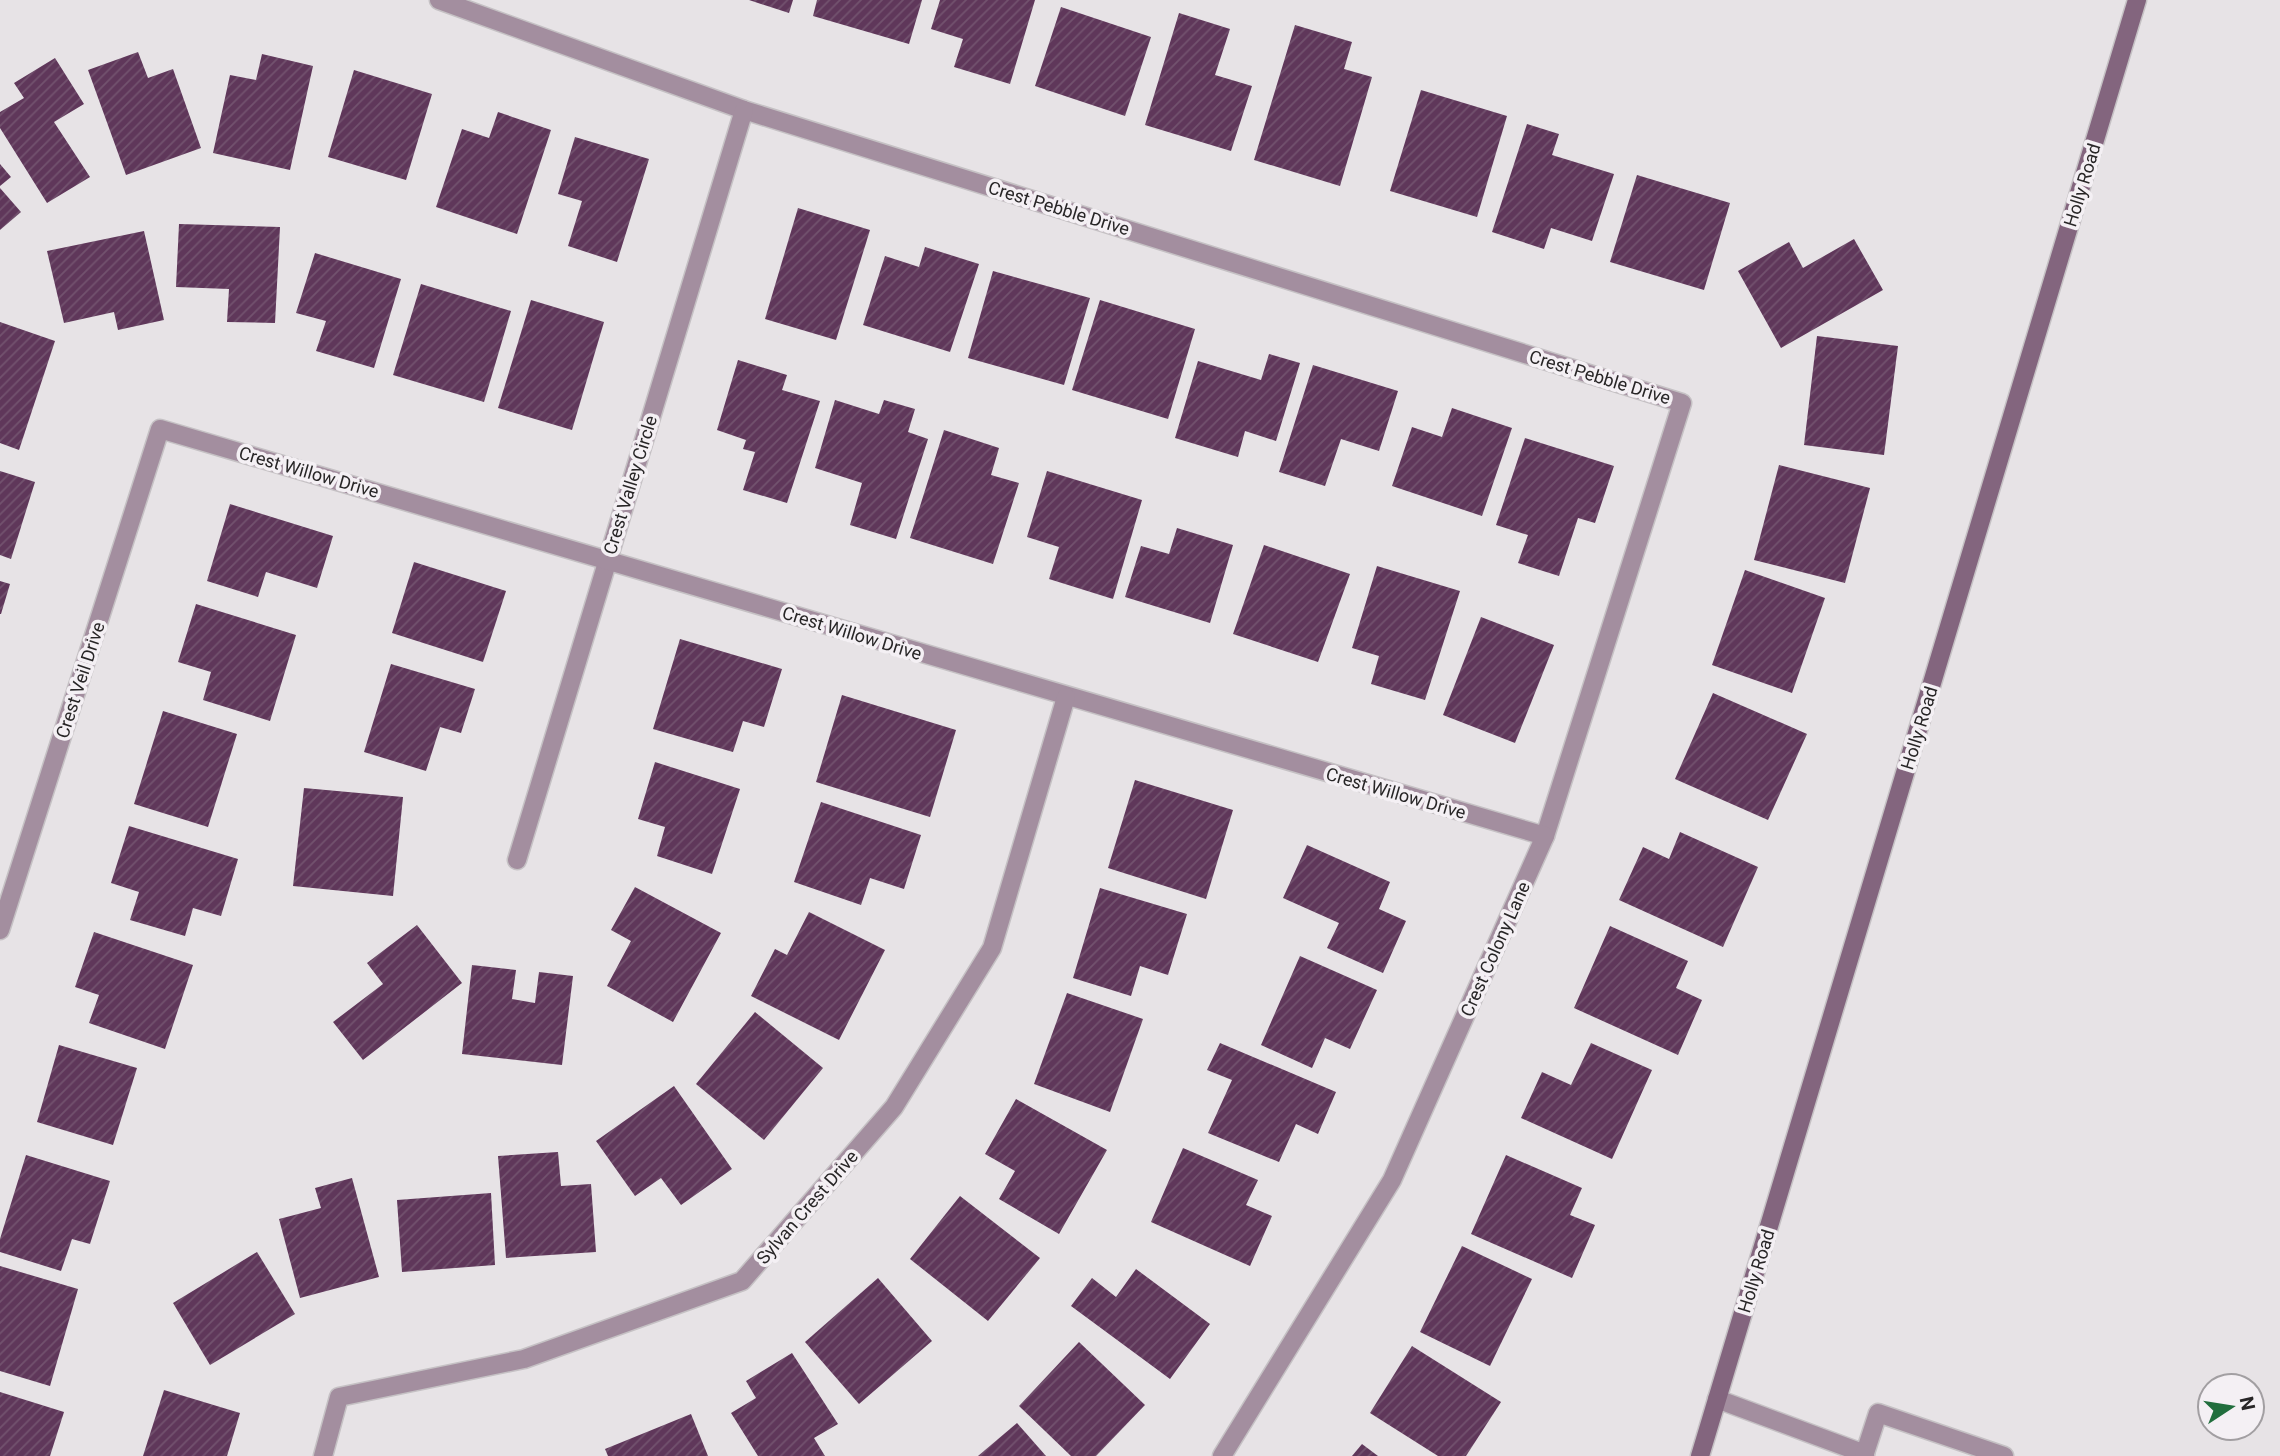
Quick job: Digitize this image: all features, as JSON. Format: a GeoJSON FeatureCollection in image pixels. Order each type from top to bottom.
{"type":"FeatureCollection","features":[{"type":"Feature","properties":{"kind":"main road","name":"Holly Road"},"geometry":{"type":"LineString","coordinates":[[1700,1456],[2137,0]]}},
{"type":"Feature","properties":{"kind":"street","name":"Crest Pebble Drive"},"geometry":{"type":"LineString","coordinates":[[439,0],[744,110],[1682,403]]}},
{"type":"Feature","properties":{"kind":"street","name":"Crest Valley Circle"},"geometry":{"type":"LineString","coordinates":[[517,860],[744,110]]}},
{"type":"Feature","properties":{"kind":"street","name":"Crest Colony Lane"},"geometry":{"type":"LineString","coordinates":[[1222,1456],[1392,1180],[1545,836],[1682,403]]}},
{"type":"Feature","properties":{"kind":"street","name":"Crest Willow Drive"},"geometry":{"type":"LineString","coordinates":[[160,429],[608,558],[1066,698],[1545,836]]}},
{"type":"Feature","properties":{"kind":"street","name":"Crest Veil Drive"},"geometry":{"type":"LineString","coordinates":[[0,930],[160,429]]}},
{"type":"Feature","properties":{"kind":"street","name":"Sylvan Crest Drive"},"geometry":{"type":"LineString","coordinates":[[323,1456],[339,1397],[524,1359],[742,1281],[894,1107],[992,948],[1066,698]]}},
{"type":"Feature","properties":{"kind":"street"},"geometry":{"type":"LineString","coordinates":[[1717,1399],[1865,1455],[1878,1413],[2004,1456]]}},
{"type":"Feature","properties":{"kind":"building"},"geometry":{"type":"Polygon","coordinates":[[[749,0],[793,0],[789,13],[749,0]]]}},
{"type":"Feature","properties":{"kind":"building"},"geometry":{"type":"Polygon","coordinates":[[[817,0],[922,0],[909,44],[813,16],[817,0]]]}},
{"type":"Feature","properties":{"kind":"building"},"geometry":{"type":"Polygon","coordinates":[[[940,0],[1035,0],[1010,84],[954,67],[963,39],[931,29],[940,0]]]}},
{"type":"Feature","properties":{"kind":"building"},"geometry":{"type":"Polygon","coordinates":[[[1061,7],[1151,37],[1125,116],[1035,86],[1061,7]]]}},
{"type":"Feature","properties":{"kind":"building"},"geometry":{"type":"Polygon","coordinates":[[[1179,13],[1230,29],[1215,75],[1252,86],[1231,151],[1145,125],[1179,13]]]}},
{"type":"Feature","properties":{"kind":"building"},"geometry":{"type":"Polygon","coordinates":[[[1295,25],[1352,42],[1344,69],[1372,77],[1340,186],[1254,160],[1295,25]]]}},
{"type":"Feature","properties":{"kind":"building"},"geometry":{"type":"Polygon","coordinates":[[[138,52],[148,78],[173,69],[201,148],[126,175],[88,70],[138,52]]]}},
{"type":"Feature","properties":{"kind":"building"},"geometry":{"type":"Polygon","coordinates":[[[262,54],[313,66],[290,170],[213,153],[230,75],[256,80],[262,54]]]}},
{"type":"Feature","properties":{"kind":"building"},"geometry":{"type":"Polygon","coordinates":[[[55,58],[84,104],[54,122],[90,177],[47,203],[0,128],[0,112],[24,98],[14,83],[55,58]]]}},
{"type":"Feature","properties":{"kind":"building"},"geometry":{"type":"Polygon","coordinates":[[[354,70],[432,94],[406,180],[328,157],[354,70]]]}},
{"type":"Feature","properties":{"kind":"building"},"geometry":{"type":"Polygon","coordinates":[[[1421,90],[1507,116],[1477,217],[1390,191],[1421,90]]]}},
{"type":"Feature","properties":{"kind":"building"},"geometry":{"type":"Polygon","coordinates":[[[498,112],[551,130],[517,234],[436,207],[462,129],[489,138],[498,112]]]}},
{"type":"Feature","properties":{"kind":"building"},"geometry":{"type":"Polygon","coordinates":[[[1527,124],[1559,134],[1552,155],[1614,174],[1592,241],[1551,228],[1544,249],[1492,232],[1527,124]]]}},
{"type":"Feature","properties":{"kind":"building"},"geometry":{"type":"Polygon","coordinates":[[[575,137],[649,159],[617,262],[568,246],[582,201],[558,194],[575,137]]]}},
{"type":"Feature","properties":{"kind":"building"},"geometry":{"type":"Polygon","coordinates":[[[0,164],[11,177],[0,186],[0,164]]]}},
{"type":"Feature","properties":{"kind":"building"},"geometry":{"type":"Polygon","coordinates":[[[1637,175],[1730,203],[1704,290],[1610,262],[1637,175]]]}},
{"type":"Feature","properties":{"kind":"building"},"geometry":{"type":"Polygon","coordinates":[[[0,188],[21,212],[0,230],[0,188]]]}},
{"type":"Feature","properties":{"kind":"building"},"geometry":{"type":"Polygon","coordinates":[[[798,208],[870,230],[836,340],[765,319],[798,208]]]}},
{"type":"Feature","properties":{"kind":"building"},"geometry":{"type":"Polygon","coordinates":[[[179,224],[280,227],[275,323],[227,322],[229,289],[176,287],[179,224]]]}},
{"type":"Feature","properties":{"kind":"building"},"geometry":{"type":"Polygon","coordinates":[[[144,231],[164,320],[118,330],[114,312],[64,323],[47,251],[144,231]]]}},
{"type":"Feature","properties":{"kind":"building"},"geometry":{"type":"Polygon","coordinates":[[[1854,239],[1883,290],[1781,348],[1738,271],[1789,242],[1803,268],[1854,239]]]}},
{"type":"Feature","properties":{"kind":"building"},"geometry":{"type":"Polygon","coordinates":[[[925,247],[979,264],[950,352],[863,325],[885,256],[919,267],[925,247]]]}},
{"type":"Feature","properties":{"kind":"building"},"geometry":{"type":"Polygon","coordinates":[[[315,253],[401,279],[374,368],[316,351],[326,321],[296,313],[315,253]]]}},
{"type":"Feature","properties":{"kind":"building"},"geometry":{"type":"Polygon","coordinates":[[[993,271],[1090,298],[1064,385],[968,358],[993,271]]]}},
{"type":"Feature","properties":{"kind":"building"},"geometry":{"type":"Polygon","coordinates":[[[421,284],[511,311],[484,402],[393,375],[421,284]]]}},
{"type":"Feature","properties":{"kind":"building"},"geometry":{"type":"Polygon","coordinates":[[[531,300],[604,322],[572,430],[498,408],[531,300]]]}},
{"type":"Feature","properties":{"kind":"building"},"geometry":{"type":"Polygon","coordinates":[[[1100,300],[1195,329],[1168,419],[1072,390],[1100,300]]]}},
{"type":"Feature","properties":{"kind":"building"},"geometry":{"type":"Polygon","coordinates":[[[0,322],[55,341],[19,450],[0,443],[0,322]]]}},
{"type":"Feature","properties":{"kind":"building"},"geometry":{"type":"Polygon","coordinates":[[[1817,336],[1898,346],[1884,455],[1804,445],[1817,336]]]}},
{"type":"Feature","properties":{"kind":"building"},"geometry":{"type":"Polygon","coordinates":[[[1269,354],[1300,363],[1276,441],[1245,431],[1238,457],[1175,438],[1198,361],[1261,380],[1269,354]]]}},
{"type":"Feature","properties":{"kind":"building"},"geometry":{"type":"Polygon","coordinates":[[[738,360],[787,375],[782,390],[820,401],[787,503],[743,490],[755,452],[743,449],[746,440],[717,430],[738,360]]]}},
{"type":"Feature","properties":{"kind":"building"},"geometry":{"type":"Polygon","coordinates":[[[1313,365],[1398,391],[1379,451],[1341,439],[1325,486],[1279,472],[1313,365]]]}},
{"type":"Feature","properties":{"kind":"building"},"geometry":{"type":"Polygon","coordinates":[[[835,400],[879,414],[884,400],[915,409],[908,432],[928,439],[896,539],[850,525],[862,483],[815,468],[835,400]]]}},
{"type":"Feature","properties":{"kind":"building"},"geometry":{"type":"Polygon","coordinates":[[[1452,408],[1512,428],[1482,516],[1392,486],[1412,427],[1442,437],[1452,408]]]}},
{"type":"Feature","properties":{"kind":"building"},"geometry":{"type":"Polygon","coordinates":[[[944,430],[999,448],[991,475],[1019,483],[993,564],[910,538],[944,430]]]}},
{"type":"Feature","properties":{"kind":"building"},"geometry":{"type":"Polygon","coordinates":[[[1525,438],[1614,466],[1595,523],[1578,518],[1559,576],[1518,563],[1528,535],[1496,525],[1525,438]]]}},
{"type":"Feature","properties":{"kind":"building"},"geometry":{"type":"Polygon","coordinates":[[[1779,465],[1870,488],[1845,583],[1754,560],[1779,465]]]}},
{"type":"Feature","properties":{"kind":"building"},"geometry":{"type":"Polygon","coordinates":[[[0,471],[35,482],[11,559],[0,555],[0,471]]]}},
{"type":"Feature","properties":{"kind":"building"},"geometry":{"type":"Polygon","coordinates":[[[1047,471],[1142,500],[1113,599],[1049,579],[1059,547],[1027,537],[1047,471]]]}},
{"type":"Feature","properties":{"kind":"building"},"geometry":{"type":"Polygon","coordinates":[[[230,504],[333,536],[317,588],[266,572],[258,597],[207,581],[230,504]]]}},
{"type":"Feature","properties":{"kind":"building"},"geometry":{"type":"Polygon","coordinates":[[[1177,528],[1233,545],[1210,623],[1125,597],[1141,546],[1169,554],[1177,528]]]}},
{"type":"Feature","properties":{"kind":"building"},"geometry":{"type":"Polygon","coordinates":[[[1264,545],[1350,574],[1318,662],[1233,634],[1264,545]]]}},
{"type":"Feature","properties":{"kind":"building"},"geometry":{"type":"Polygon","coordinates":[[[414,562],[506,591],[483,662],[392,633],[414,562]]]}},
{"type":"Feature","properties":{"kind":"building"},"geometry":{"type":"Polygon","coordinates":[[[1377,566],[1460,591],[1425,700],[1371,684],[1379,656],[1352,648],[1377,566]]]}},
{"type":"Feature","properties":{"kind":"building"},"geometry":{"type":"Polygon","coordinates":[[[1745,570],[1825,598],[1792,693],[1712,665],[1745,570]]]}},
{"type":"Feature","properties":{"kind":"building"},"geometry":{"type":"Polygon","coordinates":[[[0,581],[10,584],[1,614],[0,614],[0,581]]]}},
{"type":"Feature","properties":{"kind":"building"},"geometry":{"type":"Polygon","coordinates":[[[196,604],[296,635],[270,721],[203,700],[211,672],[178,662],[196,604]]]}},
{"type":"Feature","properties":{"kind":"building"},"geometry":{"type":"Polygon","coordinates":[[[1481,617],[1554,645],[1515,743],[1443,715],[1481,617]]]}},
{"type":"Feature","properties":{"kind":"building"},"geometry":{"type":"Polygon","coordinates":[[[680,639],[782,669],[764,727],[743,721],[733,752],[653,729],[680,639]]]}},
{"type":"Feature","properties":{"kind":"building"},"geometry":{"type":"Polygon","coordinates":[[[391,664],[475,689],[461,733],[440,727],[426,771],[364,752],[391,664]]]}},
{"type":"Feature","properties":{"kind":"building"},"geometry":{"type":"Polygon","coordinates":[[[1713,693],[1807,734],[1768,820],[1675,779],[1713,693]]]}},
{"type":"Feature","properties":{"kind":"building"},"geometry":{"type":"Polygon","coordinates":[[[842,695],[956,730],[930,817],[816,782],[842,695]]]}},
{"type":"Feature","properties":{"kind":"building"},"geometry":{"type":"Polygon","coordinates":[[[163,711],[237,734],[208,827],[134,804],[163,711]]]}},
{"type":"Feature","properties":{"kind":"building"},"geometry":{"type":"Polygon","coordinates":[[[655,762],[740,789],[712,874],[657,856],[665,827],[638,819],[655,762]]]}},
{"type":"Feature","properties":{"kind":"building"},"geometry":{"type":"Polygon","coordinates":[[[1135,780],[1233,810],[1206,899],[1108,868],[1135,780]]]}},
{"type":"Feature","properties":{"kind":"building"},"geometry":{"type":"Polygon","coordinates":[[[304,788],[403,797],[393,896],[293,886],[304,788]]]}},
{"type":"Feature","properties":{"kind":"building"},"geometry":{"type":"Polygon","coordinates":[[[821,802],[921,835],[904,889],[870,878],[861,905],[794,882],[821,802]]]}},
{"type":"Feature","properties":{"kind":"building"},"geometry":{"type":"Polygon","coordinates":[[[129,826],[238,859],[221,916],[193,908],[185,936],[130,920],[139,892],[111,883],[129,826]]]}},
{"type":"Feature","properties":{"kind":"building"},"geometry":{"type":"Polygon","coordinates":[[[1680,832],[1758,867],[1723,947],[1619,900],[1643,847],[1669,859],[1680,832]]]}},
{"type":"Feature","properties":{"kind":"building"},"geometry":{"type":"Polygon","coordinates":[[[1307,845],[1390,882],[1379,909],[1406,921],[1383,973],[1327,948],[1339,923],[1283,898],[1307,845]]]}},
{"type":"Feature","properties":{"kind":"building"},"geometry":{"type":"Polygon","coordinates":[[[635,887],[721,933],[673,1022],[607,986],[631,941],[611,930],[635,887]]]}},
{"type":"Feature","properties":{"kind":"building"},"geometry":{"type":"Polygon","coordinates":[[[1100,888],[1187,914],[1168,975],[1140,966],[1131,996],[1073,978],[1100,888]]]}},
{"type":"Feature","properties":{"kind":"building"},"geometry":{"type":"Polygon","coordinates":[[[809,912],[885,950],[839,1040],[751,996],[775,949],[787,955],[809,912]]]}},
{"type":"Feature","properties":{"kind":"building"},"geometry":{"type":"Polygon","coordinates":[[[417,925],[462,983],[363,1060],[333,1022],[383,984],[367,963],[417,925]]]}},
{"type":"Feature","properties":{"kind":"building"},"geometry":{"type":"Polygon","coordinates":[[[1610,926],[1688,961],[1676,988],[1702,1000],[1678,1055],[1574,1008],[1610,926]]]}},
{"type":"Feature","properties":{"kind":"building"},"geometry":{"type":"Polygon","coordinates":[[[94,932],[193,965],[165,1049],[89,1023],[99,995],[75,987],[94,932]]]}},
{"type":"Feature","properties":{"kind":"building"},"geometry":{"type":"Polygon","coordinates":[[[1300,956],[1377,990],[1350,1049],[1325,1038],[1312,1068],[1261,1045],[1300,956]]]}},
{"type":"Feature","properties":{"kind":"building"},"geometry":{"type":"Polygon","coordinates":[[[472,965],[516,970],[512,999],[535,1003],[539,972],[573,976],[562,1065],[462,1054],[472,965]]]}},
{"type":"Feature","properties":{"kind":"building"},"geometry":{"type":"Polygon","coordinates":[[[1067,993],[1143,1019],[1110,1112],[1034,1084],[1067,993]]]}},
{"type":"Feature","properties":{"kind":"building"},"geometry":{"type":"Polygon","coordinates":[[[755,1012],[823,1068],[764,1140],[696,1084],[755,1012]]]}},
{"type":"Feature","properties":{"kind":"building"},"geometry":{"type":"Polygon","coordinates":[[[1220,1043],[1336,1092],[1318,1134],[1296,1124],[1279,1162],[1208,1133],[1232,1080],[1207,1070],[1220,1043]]]}},
{"type":"Feature","properties":{"kind":"building"},"geometry":{"type":"Polygon","coordinates":[[[1591,1043],[1652,1070],[1612,1159],[1521,1118],[1542,1072],[1571,1085],[1591,1043]]]}},
{"type":"Feature","properties":{"kind":"building"},"geometry":{"type":"Polygon","coordinates":[[[59,1045],[137,1068],[113,1145],[37,1122],[59,1045]]]}},
{"type":"Feature","properties":{"kind":"building"},"geometry":{"type":"Polygon","coordinates":[[[674,1086],[732,1169],[681,1205],[661,1178],[635,1196],[596,1141],[674,1086]]]}},
{"type":"Feature","properties":{"kind":"building"},"geometry":{"type":"Polygon","coordinates":[[[1016,1099],[1107,1150],[1059,1234],[999,1199],[1015,1171],[985,1154],[1016,1099]]]}},
{"type":"Feature","properties":{"kind":"building"},"geometry":{"type":"Polygon","coordinates":[[[1183,1148],[1258,1180],[1246,1205],[1272,1216],[1250,1266],[1151,1222],[1183,1148]]]}},
{"type":"Feature","properties":{"kind":"building"},"geometry":{"type":"Polygon","coordinates":[[[558,1152],[561,1186],[591,1184],[596,1252],[506,1258],[498,1156],[558,1152]]]}},
{"type":"Feature","properties":{"kind":"building"},"geometry":{"type":"Polygon","coordinates":[[[26,1155],[110,1181],[90,1244],[72,1239],[61,1271],[0,1252],[0,1239],[26,1155]]]}},
{"type":"Feature","properties":{"kind":"building"},"geometry":{"type":"Polygon","coordinates":[[[1506,1155],[1582,1188],[1570,1215],[1595,1225],[1572,1278],[1471,1234],[1506,1155]]]}},
{"type":"Feature","properties":{"kind":"building"},"geometry":{"type":"Polygon","coordinates":[[[352,1178],[379,1277],[300,1298],[279,1219],[321,1208],[315,1188],[352,1178]]]}},
{"type":"Feature","properties":{"kind":"building"},"geometry":{"type":"Polygon","coordinates":[[[491,1193],[495,1265],[402,1272],[397,1200],[491,1193]]]}},
{"type":"Feature","properties":{"kind":"building"},"geometry":{"type":"Polygon","coordinates":[[[960,1196],[1040,1258],[988,1321],[910,1259],[960,1196]]]}},
{"type":"Feature","properties":{"kind":"building"},"geometry":{"type":"Polygon","coordinates":[[[1462,1246],[1532,1279],[1490,1366],[1420,1332],[1462,1246]]]}},
{"type":"Feature","properties":{"kind":"building"},"geometry":{"type":"Polygon","coordinates":[[[257,1252],[295,1314],[210,1365],[173,1303],[257,1252]]]}},
{"type":"Feature","properties":{"kind":"building"},"geometry":{"type":"Polygon","coordinates":[[[0,1266],[78,1289],[50,1386],[0,1371],[0,1266]]]}},
{"type":"Feature","properties":{"kind":"building"},"geometry":{"type":"Polygon","coordinates":[[[1136,1269],[1210,1324],[1170,1379],[1071,1306],[1092,1278],[1116,1297],[1136,1269]]]}},
{"type":"Feature","properties":{"kind":"building"},"geometry":{"type":"Polygon","coordinates":[[[878,1278],[932,1341],[859,1404],[805,1342],[878,1278]]]}},
{"type":"Feature","properties":{"kind":"building"},"geometry":{"type":"Polygon","coordinates":[[[1079,1342],[1145,1405],[1096,1456],[1071,1456],[1019,1406],[1079,1342]]]}},
{"type":"Feature","properties":{"kind":"building"},"geometry":{"type":"Polygon","coordinates":[[[1412,1346],[1501,1402],[1466,1456],[1438,1456],[1370,1413],[1412,1346]]]}},
{"type":"Feature","properties":{"kind":"building"},"geometry":{"type":"Polygon","coordinates":[[[792,1353],[838,1424],[814,1438],[825,1456],[758,1456],[731,1413],[756,1398],[746,1381],[792,1353]]]}},
{"type":"Feature","properties":{"kind":"building"},"geometry":{"type":"Polygon","coordinates":[[[164,1390],[240,1413],[227,1456],[143,1456],[164,1390]]]}},
{"type":"Feature","properties":{"kind":"building"},"geometry":{"type":"Polygon","coordinates":[[[0,1392],[64,1412],[50,1456],[0,1456],[0,1392]]]}},
{"type":"Feature","properties":{"kind":"building"},"geometry":{"type":"Polygon","coordinates":[[[691,1414],[708,1456],[608,1456],[605,1449],[691,1414]]]}},
{"type":"Feature","properties":{"kind":"building"},"geometry":{"type":"Polygon","coordinates":[[[1017,1423],[1046,1456],[978,1456],[1017,1423]]]}},
{"type":"Feature","properties":{"kind":"building"},"geometry":{"type":"Polygon","coordinates":[[[1362,1444],[1378,1456],[1352,1456],[1362,1444]]]}}]}
